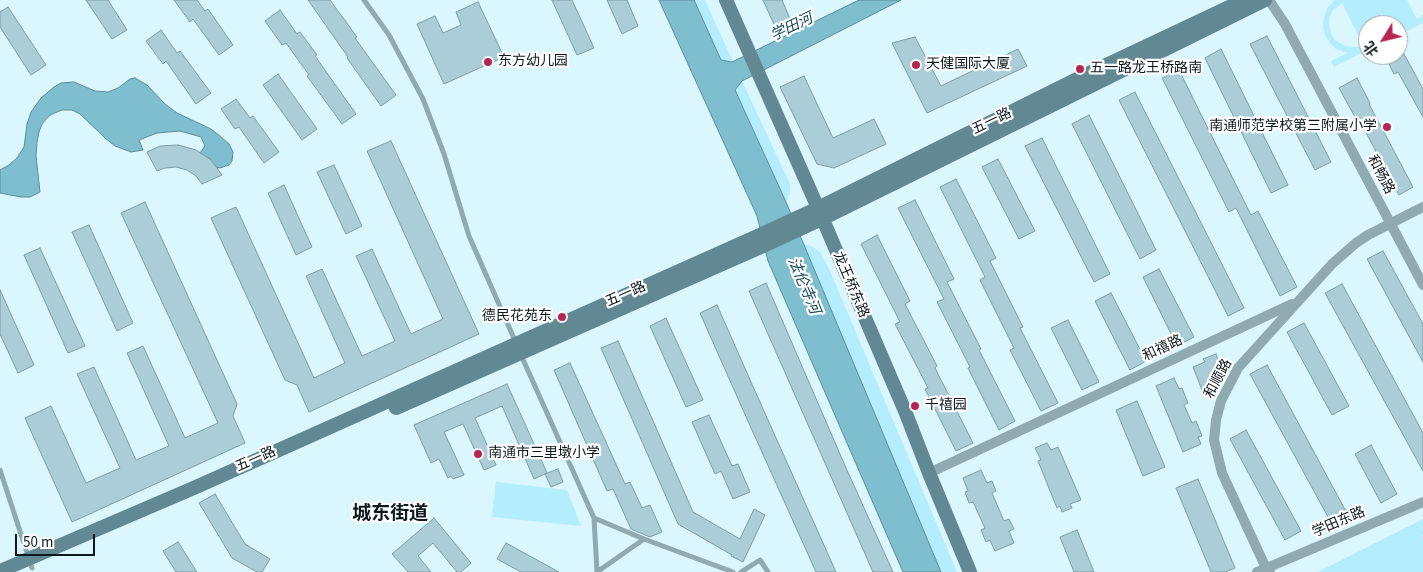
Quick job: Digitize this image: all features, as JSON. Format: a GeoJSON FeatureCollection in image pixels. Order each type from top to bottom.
{"type":"FeatureCollection","features":[{"type":"Feature","properties":{"kind":"main road","name":"龙王桥东路"},"geometry":{"type":"LineString","coordinates":[[726,0],[905,411],[970,572]]}},
{"type":"Feature","properties":{"kind":"main road","name":"五一路"},"geometry":{"type":"LineString","coordinates":[[820,213],[1083,76],[1244,0]]}},
{"type":"Feature","properties":{"kind":"main road","name":"五一路"},"geometry":{"type":"LineString","coordinates":[[0,572],[28,566],[762,241],[1267,0]]}},
{"type":"Feature","properties":{"kind":"street","name":"和畅路"},"geometry":{"type":"LineString","coordinates":[[1267,0],[1285,24],[1423,285]]}},
{"type":"Feature","properties":{"kind":"street","name":"和禧路"},"geometry":{"type":"LineString","coordinates":[[929,473],[1297,302],[1332,264],[1368,235],[1423,207]]}},
{"type":"Feature","properties":{"kind":"street","name":"和顺路"},"geometry":{"type":"LineString","coordinates":[[1264,571],[1222,473],[1214,440],[1216,420],[1221,401],[1238,368],[1297,302]]}},
{"type":"Feature","properties":{"kind":"street","name":"学田东路"},"geometry":{"type":"LineString","coordinates":[[1264,571],[1423,502]]}},
{"type":"Feature","properties":{"kind":"lane"},"geometry":{"type":"LineString","coordinates":[[364,0],[389,35],[423,99],[444,154],[469,236],[594,518],[597,572]]}},
{"type":"Feature","properties":{"kind":"lane"},"geometry":{"type":"LineString","coordinates":[[0,470],[28,566]]}},
{"type":"Feature","properties":{"kind":"lane"},"geometry":{"type":"LineString","coordinates":[[594,518],[644,540],[733,572]]}},
{"type":"Feature","properties":{"kind":"lane"},"geometry":{"type":"LineString","coordinates":[[597,572],[644,540]]}},
{"type":"Feature","properties":{"kind":"lane"},"geometry":{"type":"LineString","coordinates":[[741,572],[760,560],[768,572]]}},
{"type":"Feature","properties":{"kind":"shaded area"},"geometry":{"type":"Polygon","coordinates":[[[694,0],[705,0],[733,62],[721,60],[694,0]]]}},
{"type":"Feature","properties":{"kind":"shaded area"},"geometry":{"type":"Polygon","coordinates":[[[1335,0],[1407,0],[1417,19],[1423,15],[1423,23],[1408,30],[1408,15],[1358,15],[1358,35],[1342,3],[1333,10],[1330,16],[1331,34],[1335,40],[1345,46],[1358,47],[1358,55],[1334,67],[1331,61],[1347,53],[1336,49],[1326,37],[1323,29],[1328,7],[1335,0]]]}},
{"type":"Feature","properties":{"kind":"shaded area"},"geometry":{"type":"Polygon","coordinates":[[[742,81],[790,184],[790,193],[786,202],[735,90],[742,81]]]}},
{"type":"Feature","properties":{"kind":"shaded area"},"geometry":{"type":"Polygon","coordinates":[[[803,244],[811,246],[820,252],[830,271],[957,572],[941,572],[803,244]]]}},
{"type":"Feature","properties":{"kind":"shaded area"},"geometry":{"type":"Polygon","coordinates":[[[496,482],[567,490],[581,526],[492,517],[496,482]]]}},
{"type":"Feature","properties":{"kind":"shaded area"},"geometry":{"type":"Polygon","coordinates":[[[1423,519],[1423,572],[1318,572],[1423,519]]]}},
{"type":"Feature","properties":{"kind":"water","name":"法伦寺河"},"geometry":{"type":"Polygon","coordinates":[[[659,0],[694,0],[721,60],[732,62],[859,0],[901,0],[742,81],[735,90],[786,202],[941,572],[903,572],[768,261],[757,216],[659,0]]]}},
{"type":"Feature","properties":{"kind":"water"},"geometry":{"type":"Polygon","coordinates":[[[135,78],[147,85],[165,104],[177,113],[211,129],[229,144],[233,152],[232,161],[229,165],[220,168],[216,167],[200,153],[205,146],[201,137],[180,131],[157,133],[139,140],[143,150],[131,152],[115,146],[80,114],[72,110],[62,110],[47,118],[39,132],[36,156],[40,192],[30,197],[0,193],[0,170],[17,158],[24,147],[27,124],[31,112],[41,98],[61,83],[74,82],[95,91],[108,92],[135,78]]]}},
{"type":"Feature","properties":{"kind":"building"},"geometry":{"type":"Polygon","coordinates":[[[86,0],[108,0],[127,30],[112,39],[86,0]]]}},
{"type":"Feature","properties":{"kind":"building"},"geometry":{"type":"Polygon","coordinates":[[[174,0],[197,0],[205,11],[208,9],[233,45],[219,55],[193,19],[190,22],[174,0]]]}},
{"type":"Feature","properties":{"kind":"building"},"geometry":{"type":"Polygon","coordinates":[[[308,0],[330,0],[396,95],[381,106],[308,0]]]}},
{"type":"Feature","properties":{"kind":"building"},"geometry":{"type":"Polygon","coordinates":[[[552,0],[572,0],[594,48],[577,55],[552,0]]]}},
{"type":"Feature","properties":{"kind":"building"},"geometry":{"type":"Polygon","coordinates":[[[607,0],[627,0],[638,26],[622,34],[607,0]]]}},
{"type":"Feature","properties":{"kind":"building"},"geometry":{"type":"Polygon","coordinates":[[[763,0],[782,0],[793,26],[778,33],[763,0]]]}},
{"type":"Feature","properties":{"kind":"building"},"geometry":{"type":"Polygon","coordinates":[[[478,2],[504,57],[444,84],[417,24],[435,16],[443,33],[461,25],[456,12],[478,2]]]}},
{"type":"Feature","properties":{"kind":"building"},"geometry":{"type":"Polygon","coordinates":[[[8,7],[46,65],[31,75],[0,27],[0,12],[8,7]]]}},
{"type":"Feature","properties":{"kind":"building"},"geometry":{"type":"Polygon","coordinates":[[[280,10],[297,34],[300,32],[317,55],[315,56],[356,114],[342,124],[286,43],[282,45],[265,21],[280,10]]]}},
{"type":"Feature","properties":{"kind":"building"},"geometry":{"type":"Polygon","coordinates":[[[161,30],[177,53],[180,51],[211,93],[196,104],[166,61],[163,64],[146,41],[161,30]]]}},
{"type":"Feature","properties":{"kind":"building"},"geometry":{"type":"Polygon","coordinates":[[[1267,36],[1331,162],[1315,170],[1250,44],[1267,36]]]}},
{"type":"Feature","properties":{"kind":"building"},"geometry":{"type":"Polygon","coordinates":[[[915,37],[941,86],[1018,49],[1027,66],[927,113],[892,43],[915,37]]]}},
{"type":"Feature","properties":{"kind":"building"},"geometry":{"type":"Polygon","coordinates":[[[1221,49],[1288,185],[1271,193],[1205,58],[1221,49]]]}},
{"type":"Feature","properties":{"kind":"building"},"geometry":{"type":"Polygon","coordinates":[[[1408,61],[1423,89],[1423,117],[1398,72],[1394,74],[1390,65],[1408,65],[1408,61]]]}},
{"type":"Feature","properties":{"kind":"building"},"geometry":{"type":"Polygon","coordinates":[[[1179,70],[1251,215],[1258,211],[1297,287],[1280,296],[1236,208],[1229,212],[1162,78],[1179,70]]]}},
{"type":"Feature","properties":{"kind":"building"},"geometry":{"type":"Polygon","coordinates":[[[278,74],[317,129],[302,140],[263,85],[278,74]]]}},
{"type":"Feature","properties":{"kind":"building"},"geometry":{"type":"Polygon","coordinates":[[[804,76],[833,138],[874,119],[886,144],[834,168],[817,164],[780,87],[804,76]]]}},
{"type":"Feature","properties":{"kind":"building"},"geometry":{"type":"Polygon","coordinates":[[[1357,78],[1413,187],[1399,195],[1362,125],[1360,126],[1339,88],[1357,78]]]}},
{"type":"Feature","properties":{"kind":"building"},"geometry":{"type":"Polygon","coordinates":[[[1135,92],[1244,308],[1228,316],[1119,100],[1135,92]]]}},
{"type":"Feature","properties":{"kind":"building"},"geometry":{"type":"Polygon","coordinates":[[[236,99],[250,118],[253,116],[279,152],[264,163],[239,127],[235,129],[221,109],[236,99]]]}},
{"type":"Feature","properties":{"kind":"building"},"geometry":{"type":"Polygon","coordinates":[[[1089,115],[1156,250],[1140,259],[1072,124],[1089,115]]]}},
{"type":"Feature","properties":{"kind":"building"},"geometry":{"type":"Polygon","coordinates":[[[1042,138],[1110,274],[1094,282],[1025,146],[1042,138]]]}},
{"type":"Feature","properties":{"kind":"building"},"geometry":{"type":"Polygon","coordinates":[[[391,141],[479,334],[309,412],[297,385],[285,380],[211,218],[236,207],[314,378],[345,363],[306,276],[322,269],[362,356],[395,341],[356,256],[372,249],[411,334],[443,319],[367,151],[391,141]]]}},
{"type":"Feature","properties":{"kind":"building"},"geometry":{"type":"Polygon","coordinates":[[[178,145],[196,150],[211,160],[222,175],[202,184],[196,176],[187,170],[176,167],[157,171],[147,152],[160,146],[178,145]]]}},
{"type":"Feature","properties":{"kind":"building"},"geometry":{"type":"Polygon","coordinates":[[[998,159],[1035,231],[1019,239],[982,167],[998,159]]]}},
{"type":"Feature","properties":{"kind":"building"},"geometry":{"type":"Polygon","coordinates":[[[334,165],[362,226],[346,234],[317,172],[334,165]]]}},
{"type":"Feature","properties":{"kind":"building"},"geometry":{"type":"Polygon","coordinates":[[[956,179],[996,258],[990,261],[1023,327],[1020,328],[1058,403],[1041,411],[1010,350],[1014,348],[980,280],[985,277],[940,187],[956,179]]]}},
{"type":"Feature","properties":{"kind":"building"},"geometry":{"type":"Polygon","coordinates":[[[284,185],[312,247],[296,255],[268,193],[284,185]]]}},
{"type":"Feature","properties":{"kind":"building"},"geometry":{"type":"Polygon","coordinates":[[[915,200],[954,279],[947,282],[1015,421],[999,430],[937,302],[944,299],[898,208],[915,200]]]}},
{"type":"Feature","properties":{"kind":"building"},"geometry":{"type":"Polygon","coordinates":[[[145,202],[237,404],[233,416],[245,443],[72,522],[25,418],[51,406],[86,483],[120,468],[77,374],[94,367],[136,460],[169,446],[127,353],[143,346],[185,438],[218,423],[121,213],[145,202]]]}},
{"type":"Feature","properties":{"kind":"building"},"geometry":{"type":"Polygon","coordinates":[[[89,225],[133,323],[117,331],[72,232],[89,225]]]}},
{"type":"Feature","properties":{"kind":"building"},"geometry":{"type":"Polygon","coordinates":[[[877,235],[910,301],[905,304],[973,443],[956,451],[925,389],[928,388],[895,324],[900,322],[861,244],[877,235]]]}},
{"type":"Feature","properties":{"kind":"building"},"geometry":{"type":"Polygon","coordinates":[[[40,248],[85,346],[68,353],[24,255],[40,248]]]}},
{"type":"Feature","properties":{"kind":"building"},"geometry":{"type":"Polygon","coordinates":[[[1383,251],[1423,324],[1423,362],[1367,259],[1383,251]]]}},
{"type":"Feature","properties":{"kind":"building"},"geometry":{"type":"Polygon","coordinates":[[[1159,269],[1194,337],[1177,346],[1143,277],[1159,269]]]}},
{"type":"Feature","properties":{"kind":"building"},"geometry":{"type":"Polygon","coordinates":[[[766,283],[893,572],[873,572],[749,291],[766,283]]]}},
{"type":"Feature","properties":{"kind":"building"},"geometry":{"type":"Polygon","coordinates":[[[1342,284],[1423,433],[1423,471],[1325,293],[1342,284]]]}},
{"type":"Feature","properties":{"kind":"building"},"geometry":{"type":"Polygon","coordinates":[[[0,290],[34,365],[18,373],[0,334],[0,290]]]}},
{"type":"Feature","properties":{"kind":"building"},"geometry":{"type":"Polygon","coordinates":[[[1111,293],[1146,361],[1130,370],[1095,301],[1111,293]]]}},
{"type":"Feature","properties":{"kind":"building"},"geometry":{"type":"Polygon","coordinates":[[[717,305],[836,572],[816,572],[743,410],[700,313],[717,305]]]}},
{"type":"Feature","properties":{"kind":"building"},"geometry":{"type":"Polygon","coordinates":[[[666,318],[703,400],[686,407],[650,326],[666,318]]]}},
{"type":"Feature","properties":{"kind":"building"},"geometry":{"type":"Polygon","coordinates":[[[1068,320],[1099,382],[1082,390],[1051,328],[1068,320]]]}},
{"type":"Feature","properties":{"kind":"building"},"geometry":{"type":"Polygon","coordinates":[[[1304,323],[1349,406],[1332,415],[1287,332],[1304,323]]]}},
{"type":"Feature","properties":{"kind":"building"},"geometry":{"type":"Polygon","coordinates":[[[618,341],[693,512],[740,539],[754,509],[765,515],[743,562],[678,524],[601,348],[618,341]]]}},
{"type":"Feature","properties":{"kind":"building"},"geometry":{"type":"Polygon","coordinates":[[[1216,354],[1224,376],[1215,380],[1217,384],[1202,390],[1193,367],[1205,362],[1203,359],[1216,354]]]}},
{"type":"Feature","properties":{"kind":"building"},"geometry":{"type":"Polygon","coordinates":[[[570,363],[625,484],[630,482],[642,508],[650,505],[662,532],[650,537],[631,529],[613,489],[607,491],[554,370],[570,363]]]}},
{"type":"Feature","properties":{"kind":"building"},"geometry":{"type":"Polygon","coordinates":[[[1267,365],[1349,517],[1333,526],[1250,374],[1267,365]]]}},
{"type":"Feature","properties":{"kind":"building"},"geometry":{"type":"Polygon","coordinates":[[[1174,378],[1179,389],[1182,388],[1188,403],[1184,405],[1192,423],[1196,421],[1202,436],[1198,437],[1201,444],[1183,452],[1156,386],[1174,378]]]}},
{"type":"Feature","properties":{"kind":"building"},"geometry":{"type":"Polygon","coordinates":[[[507,384],[547,473],[534,479],[502,406],[475,418],[496,465],[484,470],[463,424],[444,432],[464,475],[453,479],[451,476],[448,478],[439,459],[431,463],[414,425],[507,384]]]}},
{"type":"Feature","properties":{"kind":"building"},"geometry":{"type":"Polygon","coordinates":[[[1137,401],[1165,467],[1143,476],[1116,410],[1137,401]]]}},
{"type":"Feature","properties":{"kind":"building"},"geometry":{"type":"Polygon","coordinates":[[[709,415],[732,466],[738,464],[750,492],[733,499],[721,471],[715,474],[692,422],[709,415]]]}},
{"type":"Feature","properties":{"kind":"building"},"geometry":{"type":"Polygon","coordinates":[[[1246,430],[1301,531],[1285,540],[1230,439],[1246,430]]]}},
{"type":"Feature","properties":{"kind":"building"},"geometry":{"type":"Polygon","coordinates":[[[1047,443],[1051,450],[1058,447],[1081,500],[1070,504],[1072,508],[1062,512],[1060,506],[1057,508],[1038,461],[1041,460],[1035,448],[1047,443]]]}},
{"type":"Feature","properties":{"kind":"building"},"geometry":{"type":"Polygon","coordinates":[[[1371,445],[1397,494],[1381,503],[1355,454],[1371,445]]]}},
{"type":"Feature","properties":{"kind":"building"},"geometry":{"type":"Polygon","coordinates":[[[558,469],[563,482],[551,487],[545,474],[558,469]]]}},
{"type":"Feature","properties":{"kind":"building"},"geometry":{"type":"Polygon","coordinates":[[[981,470],[987,483],[992,481],[996,491],[992,493],[1004,521],[1009,519],[1014,529],[1009,531],[1014,543],[995,551],[990,540],[986,542],[981,530],[985,528],[973,502],[969,503],[965,492],[968,491],[963,478],[981,470]]]}},
{"type":"Feature","properties":{"kind":"building"},"geometry":{"type":"Polygon","coordinates":[[[1198,479],[1235,568],[1225,572],[1211,572],[1176,488],[1198,479]]]}},
{"type":"Feature","properties":{"kind":"building"},"geometry":{"type":"Polygon","coordinates":[[[215,494],[245,544],[270,559],[262,572],[257,572],[232,558],[199,503],[215,494]]]}},
{"type":"Feature","properties":{"kind":"building"},"geometry":{"type":"Polygon","coordinates":[[[434,518],[471,563],[461,572],[457,572],[433,543],[418,556],[431,572],[408,572],[392,554],[434,518]]]}},
{"type":"Feature","properties":{"kind":"building"},"geometry":{"type":"Polygon","coordinates":[[[1077,530],[1094,572],[1074,572],[1060,537],[1077,530]]]}},
{"type":"Feature","properties":{"kind":"building"},"geometry":{"type":"Polygon","coordinates":[[[178,542],[197,572],[176,572],[163,551],[178,542]]]}},
{"type":"Feature","properties":{"kind":"building"},"geometry":{"type":"Polygon","coordinates":[[[506,543],[559,572],[521,572],[497,559],[506,543]]]}},
{"type":"Feature","properties":{"kind":"place","name":"东方幼儿园"},"geometry":{"type":"Point","coordinates":[488,62]}},
{"type":"Feature","properties":{"kind":"place","name":"天健国际大厦"},"geometry":{"type":"Point","coordinates":[916,65]}},
{"type":"Feature","properties":{"kind":"place","name":"五一路龙王桥路南"},"geometry":{"type":"Point","coordinates":[1080,69]}},
{"type":"Feature","properties":{"kind":"place","name":"南通师范学校第三附属小学"},"geometry":{"type":"Point","coordinates":[1387,127]}},
{"type":"Feature","properties":{"kind":"place","name":"德民花苑东"},"geometry":{"type":"Point","coordinates":[562,317]}},
{"type":"Feature","properties":{"kind":"place","name":"千禧园"},"geometry":{"type":"Point","coordinates":[915,406]}},
{"type":"Feature","properties":{"kind":"place","name":"南通市三里墩小学"},"geometry":{"type":"Point","coordinates":[478,454]}},
{"type":"Feature","properties":{"kind":"district","name":"城东街道"},"geometry":{"type":"Point","coordinates":[390,515]}},
{"type":"Feature","properties":{"kind":"water label","name":"学田河"},"geometry":{"type":"Point","coordinates":[792,28]}}]}
